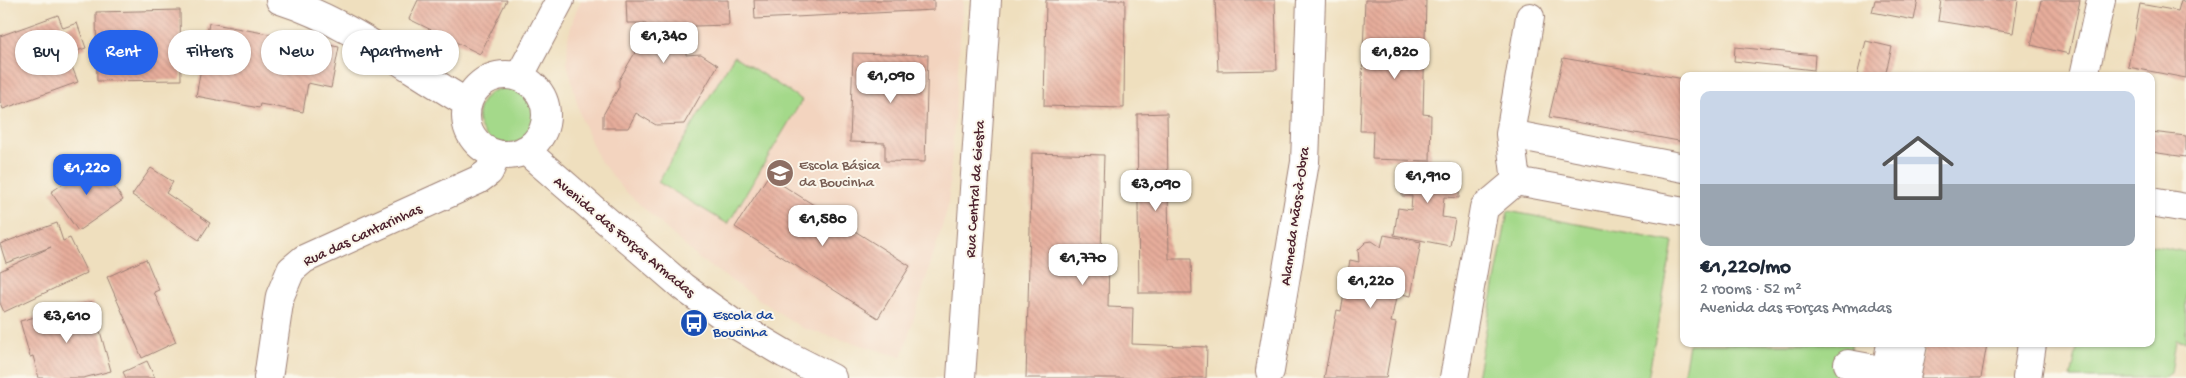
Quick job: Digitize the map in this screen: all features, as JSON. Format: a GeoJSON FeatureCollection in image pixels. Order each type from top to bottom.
{"type":"FeatureCollection","features":[{"type":"Feature","properties":{"kind":"street"},"geometry":{"type":"LineString","coordinates":[[280,0],[313,13],[354,33],[467,104]]}},
{"type":"Feature","properties":{"kind":"street"},"geometry":{"type":"LineString","coordinates":[[519,77],[560,0]]}},
{"type":"Feature","properties":{"kind":"street","name":"Rua Central da Giesta"},"geometry":{"type":"LineString","coordinates":[[961,378],[987,0]]}},
{"type":"Feature","properties":{"kind":"street","name":"Alameda Mãos-à-Obra"},"geometry":{"type":"LineString","coordinates":[[1270,371],[1305,162],[1311,0]]}},
{"type":"Feature","properties":{"kind":"street"},"geometry":{"type":"LineString","coordinates":[[2085,72],[2101,0]]}},
{"type":"Feature","properties":{"kind":"street"},"geometry":{"type":"LineString","coordinates":[[1516,181],[1510,134],[1530,17]]}},
{"type":"Feature","properties":{"kind":"street"},"geometry":{"type":"LineString","coordinates":[[506,74],[519,77],[530,82],[544,100],[545,123],[535,143],[525,150],[507,155],[497,154],[485,149],[475,140],[468,129],[467,104],[473,92],[482,82],[494,76],[506,74]]}},
{"type":"Feature","properties":{"kind":"street"},"geometry":{"type":"LineString","coordinates":[[1510,134],[1680,167]]}},
{"type":"Feature","properties":{"kind":"street","name":"Avenida das Forças Armadas"},"geometry":{"type":"LineString","coordinates":[[525,150],[683,287],[733,323],[785,354],[832,378]]}},
{"type":"Feature","properties":{"kind":"street","name":"Rua das Cantarinhas"},"geometry":{"type":"LineString","coordinates":[[268,378],[280,296],[291,270],[304,259],[478,180],[489,172],[497,154]]}},
{"type":"Feature","properties":{"kind":"street"},"geometry":{"type":"LineString","coordinates":[[1516,181],[1680,211]]}},
{"type":"Feature","properties":{"kind":"street"},"geometry":{"type":"LineString","coordinates":[[1454,378],[1484,208],[1516,181]]}},
{"type":"Feature","properties":{"kind":"street"},"geometry":{"type":"LineString","coordinates":[[2155,203],[2186,208]]}},
{"type":"Feature","properties":{"kind":"street"},"geometry":{"type":"LineString","coordinates":[[1891,347],[1892,376]]}},
{"type":"Feature","properties":{"kind":"street"},"geometry":{"type":"LineString","coordinates":[[1892,376],[1911,347]]}},
{"type":"Feature","properties":{"kind":"street"},"geometry":{"type":"LineString","coordinates":[[2027,378],[2032,347]]}},
{"type":"Feature","properties":{"kind":"street"},"geometry":{"type":"LineString","coordinates":[[1848,364],[1892,376]]}},
{"type":"Feature","properties":{"kind":"shaded area","name":"Escola Básica da Boucinha"},"geometry":{"type":"Polygon","coordinates":[[[581,0],[963,0],[948,207],[902,357],[802,328],[699,259],[622,188],[598,158],[581,118],[567,63],[568,38],[581,0]]]}},
{"type":"Feature","properties":{"kind":"green space"},"geometry":{"type":"Polygon","coordinates":[[[734,56],[802,100],[728,224],[658,182],[734,56]]]}},
{"type":"Feature","properties":{"kind":"green space"},"geometry":{"type":"Polygon","coordinates":[[[500,88],[512,88],[522,92],[530,100],[534,116],[530,132],[522,140],[512,144],[500,144],[490,140],[482,132],[478,122],[478,110],[482,100],[490,92],[500,88]]]}},
{"type":"Feature","properties":{"kind":"green space"},"geometry":{"type":"Polygon","coordinates":[[[1508,211],[1673,242],[1648,378],[1477,378],[1508,211]]]}},
{"type":"Feature","properties":{"kind":"green space"},"geometry":{"type":"Polygon","coordinates":[[[2155,246],[2186,252],[2186,341],[2176,340],[2171,373],[2164,378],[2071,378],[2077,347],[2155,347],[2155,246]]]}},
{"type":"Feature","properties":{"kind":"green space"},"geometry":{"type":"Polygon","coordinates":[[[1688,347],[1850,347],[1845,378],[1683,378],[1688,347]]]}},
{"type":"Feature","properties":{"kind":"building"},"geometry":{"type":"Polygon","coordinates":[[[418,0],[507,0],[480,54],[459,44],[459,30],[431,30],[409,19],[418,0]]]}},
{"type":"Feature","properties":{"kind":"building"},"geometry":{"type":"Polygon","coordinates":[[[626,0],[728,0],[729,25],[660,27],[686,42],[686,55],[701,54],[718,65],[684,124],[656,125],[636,113],[628,128],[603,128],[603,115],[619,87],[619,80],[650,27],[644,23],[627,23],[626,0]]]}},
{"type":"Feature","properties":{"kind":"building"},"geometry":{"type":"Polygon","coordinates":[[[754,0],[934,0],[934,10],[755,19],[754,0]]]}},
{"type":"Feature","properties":{"kind":"building"},"geometry":{"type":"Polygon","coordinates":[[[1046,0],[1125,0],[1124,108],[1044,106],[1046,0]]]}},
{"type":"Feature","properties":{"kind":"building"},"geometry":{"type":"Polygon","coordinates":[[[1215,0],[1275,0],[1277,70],[1218,71],[1215,0]]]}},
{"type":"Feature","properties":{"kind":"building"},"geometry":{"type":"Polygon","coordinates":[[[1365,0],[1426,0],[1423,114],[1431,115],[1430,161],[1372,159],[1373,131],[1360,131],[1365,0]]]}},
{"type":"Feature","properties":{"kind":"building"},"geometry":{"type":"Polygon","coordinates":[[[1875,0],[1918,0],[1914,20],[1872,12],[1875,0]]]}},
{"type":"Feature","properties":{"kind":"building"},"geometry":{"type":"Polygon","coordinates":[[[1941,0],[2018,0],[2013,33],[1938,21],[1941,0]]]}},
{"type":"Feature","properties":{"kind":"building"},"geometry":{"type":"Polygon","coordinates":[[[2041,0],[2080,0],[2069,54],[2031,45],[2041,0]]]}},
{"type":"Feature","properties":{"kind":"building"},"geometry":{"type":"Polygon","coordinates":[[[2181,0],[2186,2],[2186,78],[2128,67],[2140,4],[2178,11],[2181,0]]]}},
{"type":"Feature","properties":{"kind":"building"},"geometry":{"type":"Polygon","coordinates":[[[180,10],[180,30],[168,30],[168,75],[181,75],[181,80],[97,81],[97,75],[158,75],[158,30],[96,30],[96,12],[180,10]]]}},
{"type":"Feature","properties":{"kind":"building"},"geometry":{"type":"Polygon","coordinates":[[[58,15],[63,28],[77,23],[86,48],[78,51],[78,30],[17,30],[58,15]]]}},
{"type":"Feature","properties":{"kind":"building"},"geometry":{"type":"Polygon","coordinates":[[[209,23],[247,30],[208,30],[209,23]]]}},
{"type":"Feature","properties":{"kind":"building"},"geometry":{"type":"Polygon","coordinates":[[[15,31],[15,75],[75,75],[78,82],[3,109],[0,101],[0,36],[15,31]]]}},
{"type":"Feature","properties":{"kind":"building"},"geometry":{"type":"Polygon","coordinates":[[[251,31],[261,33],[261,75],[332,75],[332,46],[339,47],[331,88],[308,83],[303,112],[260,104],[259,108],[196,96],[200,75],[251,75],[251,31]]]}},
{"type":"Feature","properties":{"kind":"building"},"geometry":{"type":"Polygon","coordinates":[[[1866,41],[1892,47],[1886,72],[1858,72],[1866,41]]]}},
{"type":"Feature","properties":{"kind":"building"},"geometry":{"type":"Polygon","coordinates":[[[1735,47],[1815,55],[1814,70],[1734,61],[1735,47]]]}},
{"type":"Feature","properties":{"kind":"building"},"geometry":{"type":"Polygon","coordinates":[[[853,53],[928,55],[925,162],[885,161],[885,143],[850,142],[853,53]]]}},
{"type":"Feature","properties":{"kind":"building"},"geometry":{"type":"Polygon","coordinates":[[[1563,58],[1680,78],[1680,141],[1549,117],[1563,58]]]}},
{"type":"Feature","properties":{"kind":"building"},"geometry":{"type":"Polygon","coordinates":[[[1167,113],[1169,259],[1191,259],[1192,293],[1139,293],[1137,114],[1167,113]]]}},
{"type":"Feature","properties":{"kind":"building"},"geometry":{"type":"Polygon","coordinates":[[[2155,132],[2186,136],[2186,157],[2155,153],[2155,132]]]}},
{"type":"Feature","properties":{"kind":"building"},"geometry":{"type":"Polygon","coordinates":[[[1032,153],[1104,155],[1101,252],[1109,252],[1108,307],[1133,308],[1132,344],[1207,347],[1206,378],[1026,378],[1032,153]]]}},
{"type":"Feature","properties":{"kind":"building"},"geometry":{"type":"Polygon","coordinates":[[[97,161],[123,200],[78,231],[51,192],[97,161]]]}},
{"type":"Feature","properties":{"kind":"building"},"geometry":{"type":"Polygon","coordinates":[[[1404,167],[1460,168],[1459,198],[1444,197],[1442,217],[1455,219],[1450,246],[1394,235],[1398,208],[1411,210],[1412,196],[1402,196],[1404,167]]]}},
{"type":"Feature","properties":{"kind":"building"},"geometry":{"type":"Polygon","coordinates":[[[151,168],[173,182],[166,193],[210,223],[199,240],[132,195],[151,168]]]}},
{"type":"Feature","properties":{"kind":"building"},"geometry":{"type":"Polygon","coordinates":[[[768,176],[910,266],[878,318],[735,227],[768,176]]]}},
{"type":"Feature","properties":{"kind":"building"},"geometry":{"type":"Polygon","coordinates":[[[57,223],[63,241],[70,238],[87,273],[4,312],[0,303],[0,271],[51,247],[6,263],[0,244],[57,223]]]}},
{"type":"Feature","properties":{"kind":"building"},"geometry":{"type":"Polygon","coordinates":[[[1384,235],[1421,242],[1411,296],[1397,293],[1391,322],[1396,323],[1386,378],[1324,378],[1337,310],[1341,311],[1350,260],[1359,262],[1358,250],[1366,242],[1372,241],[1381,247],[1384,235]]]}},
{"type":"Feature","properties":{"kind":"building"},"geometry":{"type":"Polygon","coordinates":[[[146,259],[159,290],[154,292],[176,342],[142,358],[107,277],[146,259]]]}},
{"type":"Feature","properties":{"kind":"building"},"geometry":{"type":"Polygon","coordinates":[[[92,302],[111,371],[83,378],[39,378],[33,356],[30,357],[20,321],[92,302]]]}},
{"type":"Feature","properties":{"kind":"building"},"geometry":{"type":"Polygon","coordinates":[[[1924,347],[1986,347],[1981,378],[1918,378],[1924,347]]]}},
{"type":"Feature","properties":{"kind":"building"},"geometry":{"type":"Polygon","coordinates":[[[147,361],[155,378],[126,378],[123,372],[147,361]]]}},
{"type":"Feature","properties":{"kind":"place","name":"Escola Básica da Boucinha"},"geometry":{"type":"Point","coordinates":[780,173]}},
{"type":"Feature","properties":{"kind":"place","name":"Escola da Boucinha"},"geometry":{"type":"Point","coordinates":[694,323]}}]}
